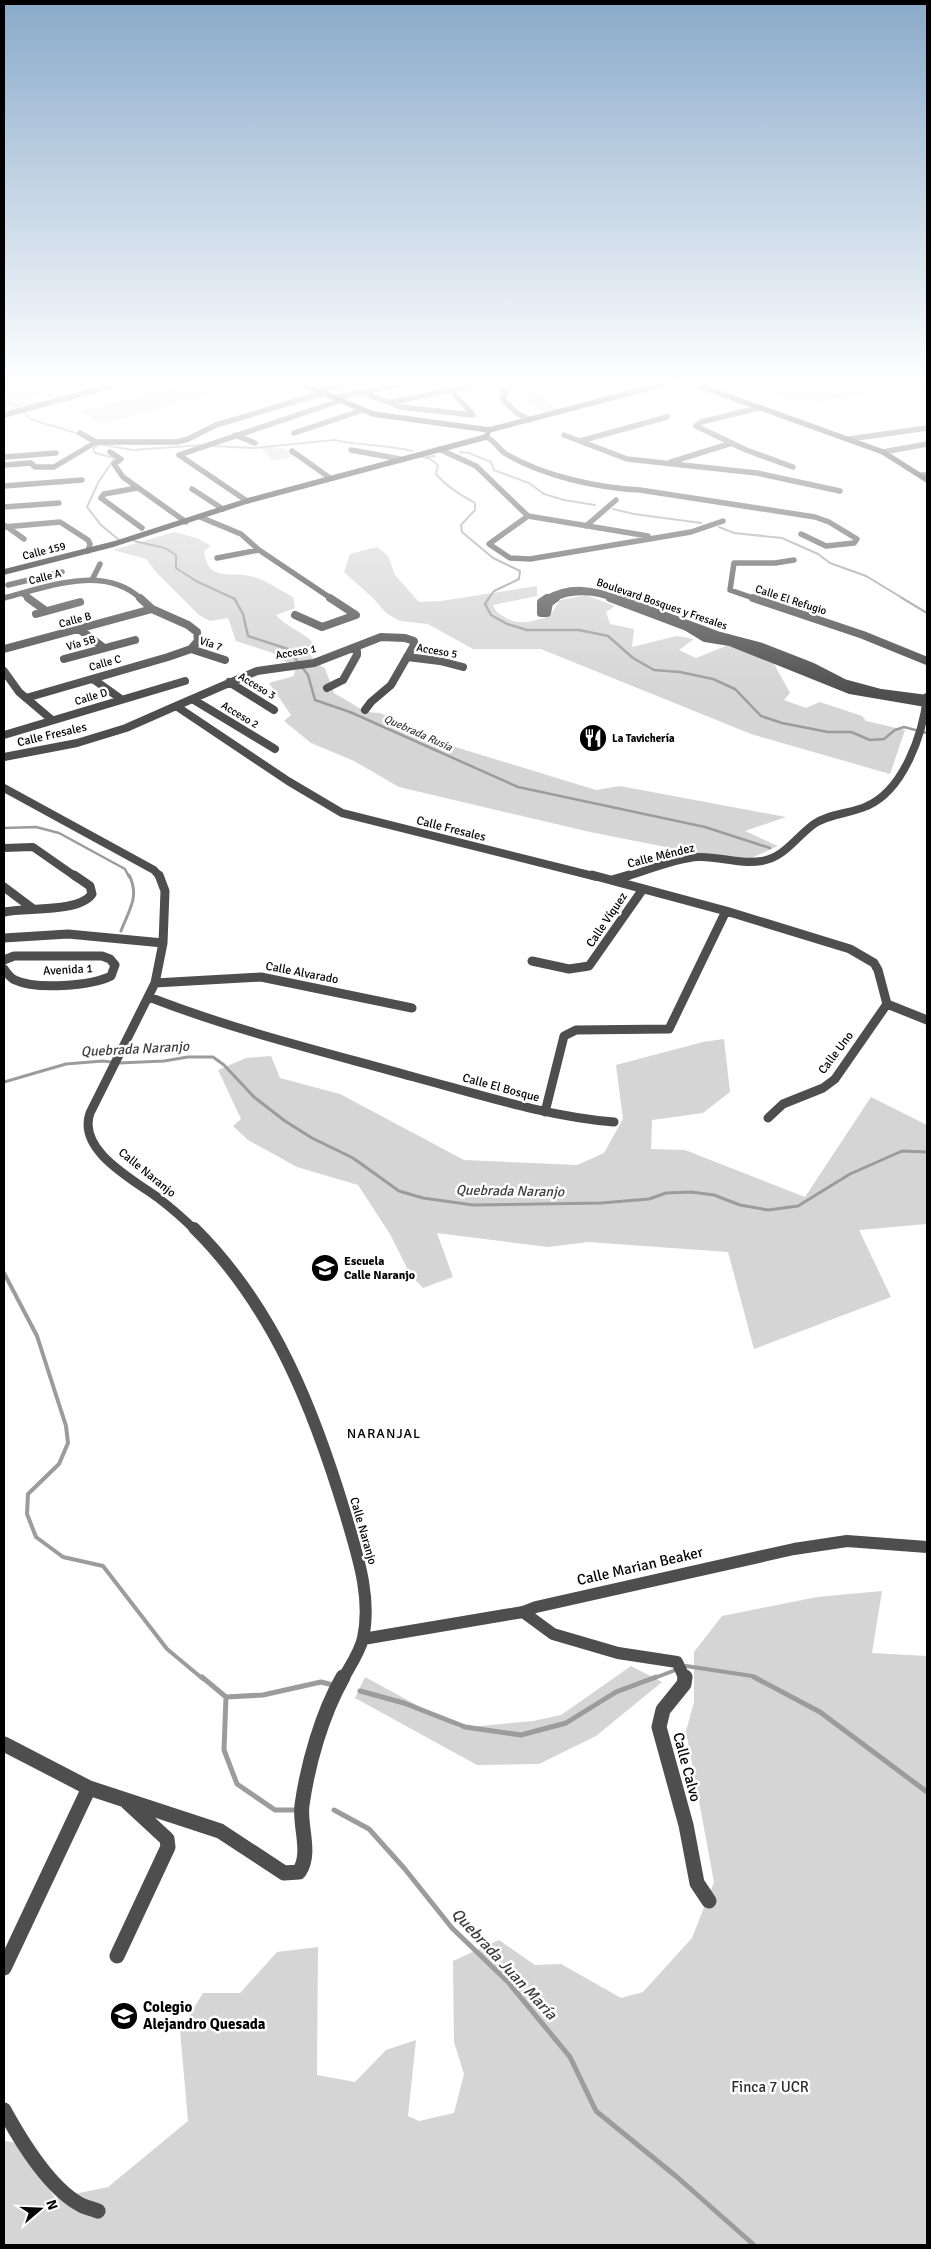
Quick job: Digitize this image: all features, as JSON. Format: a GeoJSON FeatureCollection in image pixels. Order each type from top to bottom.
{"type":"FeatureCollection","features":[{"type":"Feature","properties":{"kind":"street"},"geometry":{"type":"LineString","coordinates":[[4,486],[18,485]]}},
{"type":"Feature","properties":{"kind":"street"},"geometry":{"type":"LineString","coordinates":[[133,485],[186,522]]}},
{"type":"Feature","properties":{"kind":"street"},"geometry":{"type":"LineString","coordinates":[[223,485],[247,501]]}},
{"type":"Feature","properties":{"kind":"street","name":"Calle 159"},"geometry":{"type":"LineString","coordinates":[[4,572],[88,551],[186,522],[247,501],[305,485]]}},
{"type":"Feature","properties":{"kind":"street"},"geometry":{"type":"LineString","coordinates":[[496,485],[528,516],[657,538]]}},
{"type":"Feature","properties":{"kind":"street"},"geometry":{"type":"LineString","coordinates":[[598,485],[614,489],[640,490],[815,517],[829,522],[857,540],[824,547],[818,546],[801,534]]}},
{"type":"Feature","properties":{"kind":"street"},"geometry":{"type":"LineString","coordinates":[[812,485],[840,491]]}},
{"type":"Feature","properties":{"kind":"street"},"geometry":{"type":"LineString","coordinates":[[137,488],[104,494],[101,498],[142,528]]}},
{"type":"Feature","properties":{"kind":"street"},"geometry":{"type":"LineString","coordinates":[[192,489],[224,509]]}},
{"type":"Feature","properties":{"kind":"street"},"geometry":{"type":"LineString","coordinates":[[586,526],[616,500]]}},
{"type":"Feature","properties":{"kind":"street"},"geometry":{"type":"LineString","coordinates":[[4,507],[59,503]]}},
{"type":"Feature","properties":{"kind":"street","name":"Acceso 1"},"geometry":{"type":"LineString","coordinates":[[210,513],[223,525]]}},
{"type":"Feature","properties":{"kind":"street"},"geometry":{"type":"LineString","coordinates":[[528,516],[489,544],[510,558],[530,560],[691,532],[723,521]]}},
{"type":"Feature","properties":{"kind":"street","name":"Acceso 1"},"geometry":{"type":"LineString","coordinates":[[200,517],[241,534],[259,550],[356,615],[322,627],[295,615]]}},
{"type":"Feature","properties":{"kind":"street"},"geometry":{"type":"LineString","coordinates":[[5,526],[60,522],[66,524],[88,540],[90,544],[88,551]]}},
{"type":"Feature","properties":{"kind":"street"},"geometry":{"type":"LineString","coordinates":[[5,526],[24,539]]}},
{"type":"Feature","properties":{"kind":"street"},"geometry":{"type":"LineString","coordinates":[[217,558],[259,550]]}},
{"type":"Feature","properties":{"kind":"street","name":"Calle El Refugio"},"geometry":{"type":"LineString","coordinates":[[794,560],[775,563],[734,563],[730,590],[863,635],[927,661]]}},
{"type":"Feature","properties":{"kind":"street"},"geometry":{"type":"LineString","coordinates":[[92,580],[100,564]]}},
{"type":"Feature","properties":{"kind":"street"},"geometry":{"type":"LineString","coordinates":[[8,585],[62,572]]}},
{"type":"Feature","properties":{"kind":"street"},"geometry":{"type":"LineString","coordinates":[[35,578],[46,587]]}},
{"type":"Feature","properties":{"kind":"street","name":"Calle A"},"geometry":{"type":"LineString","coordinates":[[4,598],[67,582],[92,580],[120,584],[135,593],[152,609],[188,625],[197,632],[198,641],[191,649]]}},
{"type":"Feature","properties":{"kind":"street","name":"Boulevard Bosques y Fresales"},"geometry":{"type":"LineString","coordinates":[[578,589],[596,590],[717,634],[759,646],[778,656],[814,667],[844,683],[881,693],[927,699],[850,690],[730,642],[706,638],[687,627],[598,593],[580,592],[557,597],[549,603],[546,614],[541,613],[541,602],[562,592],[578,589]]}},
{"type":"Feature","properties":{"kind":"street"},"geometry":{"type":"LineString","coordinates":[[22,593],[46,611]]}},
{"type":"Feature","properties":{"kind":"street"},"geometry":{"type":"LineString","coordinates":[[36,614],[80,602]]}},
{"type":"Feature","properties":{"kind":"street","name":"Calle B"},"geometry":{"type":"LineString","coordinates":[[4,650],[152,609]]}},
{"type":"Feature","properties":{"kind":"street"},"geometry":{"type":"LineString","coordinates":[[79,629],[104,648]]}},
{"type":"Feature","properties":{"kind":"street","name":"Acceso 1"},"geometry":{"type":"LineString","coordinates":[[178,708],[192,705],[194,700],[229,682],[257,671],[312,663],[381,637],[412,640],[415,643],[407,657]]}},
{"type":"Feature","properties":{"kind":"street","name":"Vía 5B"},"geometry":{"type":"LineString","coordinates":[[64,660],[135,640]]}},
{"type":"Feature","properties":{"kind":"street"},"geometry":{"type":"LineString","coordinates":[[327,688],[343,680],[357,655],[357,651],[353,648]]}},
{"type":"Feature","properties":{"kind":"street","name":"Vía 7"},"geometry":{"type":"LineString","coordinates":[[191,649],[225,660]]}},
{"type":"Feature","properties":{"kind":"street","name":"Calle C"},"geometry":{"type":"LineString","coordinates":[[26,698],[191,649]]}},
{"type":"Feature","properties":{"kind":"street"},"geometry":{"type":"LineString","coordinates":[[365,710],[374,698],[387,691],[407,657]]}},
{"type":"Feature","properties":{"kind":"street","name":"Acceso 5"},"geometry":{"type":"LineString","coordinates":[[407,657],[440,661],[463,667]]}},
{"type":"Feature","properties":{"kind":"street"},"geometry":{"type":"LineString","coordinates":[[4,671],[26,698],[52,720]]}},
{"type":"Feature","properties":{"kind":"street"},"geometry":{"type":"LineString","coordinates":[[93,679],[121,699]]}},
{"type":"Feature","properties":{"kind":"street","name":"Calle D"},"geometry":{"type":"LineString","coordinates":[[4,735],[185,681]]}},
{"type":"Feature","properties":{"kind":"street","name":"Acceso 3"},"geometry":{"type":"LineString","coordinates":[[229,682],[274,710]]}},
{"type":"Feature","properties":{"kind":"street","name":"Calle Méndez"},"geometry":{"type":"LineString","coordinates":[[611,880],[696,857],[708,857],[738,863],[756,863],[774,859],[785,852],[803,832],[815,823],[871,805],[893,788],[920,734],[927,699]]}},
{"type":"Feature","properties":{"kind":"street","name":"Acceso 2"},"geometry":{"type":"LineString","coordinates":[[194,700],[275,749]]}},
{"type":"Feature","properties":{"kind":"street","name":"Calle Fresales"},"geometry":{"type":"LineString","coordinates":[[4,757],[78,743],[126,728],[178,708],[288,781],[342,813],[611,880],[850,949],[874,962],[887,1004]]}},
{"type":"Feature","properties":{"kind":"street","name":"Calle Naranjo"},"geometry":{"type":"LineString","coordinates":[[4,788],[154,870],[160,877],[165,890],[163,943],[155,982],[90,1113],[86,1122],[87,1130],[92,1142],[114,1165],[167,1205],[207,1243],[232,1270],[270,1326],[292,1368],[318,1426],[362,1568],[365,1606],[363,1639]]}},
{"type":"Feature","properties":{"kind":"street"},"geometry":{"type":"LineString","coordinates":[[4,848],[33,847],[90,886],[92,890],[88,899],[73,906],[32,908],[4,912]]}},
{"type":"Feature","properties":{"kind":"street"},"geometry":{"type":"LineString","coordinates":[[4,887],[32,908]]}},
{"type":"Feature","properties":{"kind":"street","name":"Calle Víquez"},"geometry":{"type":"LineString","coordinates":[[532,961],[569,969],[589,966],[643,889]]}},
{"type":"Feature","properties":{"kind":"street","name":"Calle El Bosque"},"geometry":{"type":"LineString","coordinates":[[149,997],[208,1019],[307,1048],[545,1112],[564,1036],[576,1030],[668,1029],[726,912]]}},
{"type":"Feature","properties":{"kind":"street"},"geometry":{"type":"LineString","coordinates":[[14,956],[7,938],[68,934],[163,943]]}},
{"type":"Feature","properties":{"kind":"street","name":"Avenida 1"},"geometry":{"type":"LineString","coordinates":[[4,960],[14,956],[99,956],[114,960],[115,971],[111,976],[103,980],[92,982],[38,984],[16,980],[4,969]]}},
{"type":"Feature","properties":{"kind":"street","name":"Calle Alvarado"},"geometry":{"type":"LineString","coordinates":[[155,982],[261,977],[412,1008]]}},
{"type":"Feature","properties":{"kind":"street"},"geometry":{"type":"LineString","coordinates":[[887,1004],[927,1020]]}},
{"type":"Feature","properties":{"kind":"street","name":"Calle Uno"},"geometry":{"type":"LineString","coordinates":[[768,1118],[783,1104],[823,1088],[835,1079],[887,1004]]}},
{"type":"Feature","properties":{"kind":"street"},"geometry":{"type":"LineString","coordinates":[[545,1112],[585,1121],[614,1122]]}},
{"type":"Feature","properties":{"kind":"street","name":"Calle Marian Beaker"},"geometry":{"type":"LineString","coordinates":[[363,1639],[523,1612],[629,1584],[777,1552],[847,1541],[927,1547]]}},
{"type":"Feature","properties":{"kind":"street","name":"Calle Calvo"},"geometry":{"type":"LineString","coordinates":[[523,1612],[554,1634],[618,1653],[677,1662],[682,1668],[685,1676],[684,1684],[663,1710],[659,1727],[686,1825],[697,1883],[709,1901]]}},
{"type":"Feature","properties":{"kind":"street"},"geometry":{"type":"LineString","coordinates":[[4,1744],[89,1788],[220,1831],[284,1873],[300,1872],[305,1866],[306,1858],[301,1820],[305,1788],[316,1746],[332,1698],[363,1639]]}},
{"type":"Feature","properties":{"kind":"street"},"geometry":{"type":"LineString","coordinates":[[4,1968],[89,1788]]}},
{"type":"Feature","properties":{"kind":"street"},"geometry":{"type":"LineString","coordinates":[[118,1956],[168,1847],[167,1839],[125,1800]]}},
{"type":"Feature","properties":{"kind":"street"},"geometry":{"type":"LineString","coordinates":[[4,2110],[15,2131],[58,2186],[83,2206],[98,2211]]}},
{"type":"Feature","properties":{"kind":"green space"},"geometry":{"type":"Polygon","coordinates":[[[174,532],[197,538],[211,546],[204,551],[210,568],[216,572],[254,577],[269,583],[293,597],[295,608],[276,615],[313,642],[316,647],[307,651],[314,659],[291,663],[279,660],[273,653],[236,641],[228,618],[210,621],[199,615],[156,572],[146,559],[113,550],[174,532]]]}},
{"type":"Feature","properties":{"kind":"green space"},"geometry":{"type":"Polygon","coordinates":[[[377,547],[388,556],[395,575],[419,602],[441,601],[537,586],[537,596],[493,605],[498,613],[509,619],[526,622],[550,616],[560,600],[586,595],[615,606],[606,612],[610,624],[634,629],[632,647],[677,636],[694,639],[679,650],[696,658],[728,645],[773,662],[790,693],[784,700],[806,708],[820,702],[862,716],[866,721],[905,730],[890,774],[751,734],[541,649],[473,649],[428,624],[400,621],[386,613],[374,599],[344,572],[350,554],[377,547]]]}},
{"type":"Feature","properties":{"kind":"green space"},"geometry":{"type":"Polygon","coordinates":[[[319,665],[325,668],[334,693],[366,712],[380,713],[439,742],[596,790],[620,786],[786,817],[745,831],[778,846],[749,859],[696,853],[590,832],[399,787],[354,761],[311,743],[284,721],[291,715],[269,683],[294,676],[295,669],[319,665]]]}},
{"type":"Feature","properties":{"kind":"green space"},"geometry":{"type":"Polygon","coordinates":[[[724,1039],[730,1092],[703,1113],[652,1120],[651,1149],[685,1150],[805,1197],[871,1097],[927,1125],[927,1224],[859,1230],[891,1297],[754,1349],[728,1252],[588,1242],[548,1247],[437,1233],[453,1277],[423,1288],[410,1274],[390,1234],[358,1185],[297,1167],[248,1140],[233,1126],[241,1119],[218,1070],[246,1058],[271,1056],[280,1078],[340,1094],[464,1160],[577,1165],[604,1153],[623,1119],[616,1065],[703,1042],[724,1039]]]}},
{"type":"Feature","properties":{"kind":"green space","name":"Finca 7 UCR"},"geometry":{"type":"Polygon","coordinates":[[[882,1591],[872,1653],[927,1656],[927,2245],[4,2245],[4,2141],[21,2143],[55,2198],[108,2187],[188,2121],[180,2030],[203,1993],[240,1993],[277,1952],[318,1947],[317,2075],[355,2082],[386,2050],[416,2040],[408,2116],[419,2121],[454,2113],[464,2074],[454,2042],[453,1961],[499,1940],[535,1965],[561,1964],[621,1998],[643,1992],[692,1938],[714,1882],[686,1731],[694,1702],[694,1652],[722,1616],[817,1597],[882,1591]]]}},
{"type":"Feature","properties":{"kind":"green space"},"geometry":{"type":"Polygon","coordinates":[[[631,1666],[662,1682],[596,1736],[539,1764],[477,1765],[355,1698],[365,1677],[459,1728],[533,1721],[561,1715],[631,1666]]]}},
{"type":"Feature","properties":{"kind":"waterway","name":"Quebrada Rusia"},"geometry":{"type":"LineString","coordinates":[[97,485],[87,507],[101,525],[119,540]]}},
{"type":"Feature","properties":{"kind":"waterway"},"geometry":{"type":"LineString","coordinates":[[448,485],[475,503],[475,510],[461,525],[462,532],[493,558],[520,571],[519,579],[494,591],[488,599]]}},
{"type":"Feature","properties":{"kind":"waterway"},"geometry":{"type":"LineString","coordinates":[[532,485],[544,494],[564,500],[595,505]]}},
{"type":"Feature","properties":{"kind":"waterway"},"geometry":{"type":"LineString","coordinates":[[613,509],[634,514],[701,523]]}},
{"type":"Feature","properties":{"kind":"waterway"},"geometry":{"type":"LineString","coordinates":[[719,527],[734,533],[782,538],[818,554],[830,563],[866,576],[904,599]]}},
{"type":"Feature","properties":{"kind":"waterway","name":"Quebrada Rusia"},"geometry":{"type":"LineString","coordinates":[[134,541],[165,548],[176,555],[176,568],[196,581],[234,599]]}},
{"type":"Feature","properties":{"kind":"waterway"},"geometry":{"type":"LineString","coordinates":[[489,598],[485,604],[491,615],[507,624],[527,630],[579,630],[608,636],[633,658],[654,670],[680,672],[713,679],[735,689],[761,716],[782,723],[828,732],[851,732],[870,740],[884,739],[895,730],[904,727],[927,733]]}},
{"type":"Feature","properties":{"kind":"waterway"},"geometry":{"type":"LineString","coordinates":[[902,598],[927,613]]}},
{"type":"Feature","properties":{"kind":"waterway","name":"Quebrada Rusia"},"geometry":{"type":"LineString","coordinates":[[234,599],[243,614],[248,636],[288,649],[308,675],[315,700],[350,712],[518,787],[705,827],[770,848]]}},
{"type":"Feature","properties":{"kind":"waterway"},"geometry":{"type":"LineString","coordinates":[[4,828],[36,827],[59,833],[125,869],[129,877]]}},
{"type":"Feature","properties":{"kind":"waterway"},"geometry":{"type":"LineString","coordinates":[[121,931],[130,910],[134,890],[129,875]]}},
{"type":"Feature","properties":{"kind":"waterway","name":"Quebrada Naranjo"},"geometry":{"type":"LineString","coordinates":[[4,1082],[66,1064],[103,1061],[119,1063],[164,1061],[188,1057],[213,1057],[224,1065],[254,1097],[285,1121],[312,1138],[353,1158],[399,1191],[423,1198],[473,1205],[601,1203],[649,1199],[666,1193],[691,1192],[714,1195],[740,1205],[768,1210],[798,1206],[850,1174],[902,1151],[927,1152]]}},
{"type":"Feature","properties":{"kind":"waterway"},"geometry":{"type":"LineString","coordinates":[[4,1273],[37,1336],[66,1426],[68,1443],[59,1464],[28,1494],[27,1514],[36,1537],[63,1557],[103,1566],[167,1649],[203,1679]]}},
{"type":"Feature","properties":{"kind":"waterway"},"geometry":{"type":"LineString","coordinates":[[652,1679],[686,1666],[752,1676],[757,1679]]}},
{"type":"Feature","properties":{"kind":"waterway"},"geometry":{"type":"LineString","coordinates":[[202,1677],[226,1697]]}},
{"type":"Feature","properties":{"kind":"waterway"},"geometry":{"type":"LineString","coordinates":[[360,1691],[404,1703],[465,1727],[521,1735],[566,1723],[616,1692],[656,1677]]}},
{"type":"Feature","properties":{"kind":"waterway"},"geometry":{"type":"LineString","coordinates":[[754,1677],[820,1712],[927,1792]]}},
{"type":"Feature","properties":{"kind":"waterway"},"geometry":{"type":"LineString","coordinates":[[226,1697],[263,1695],[321,1682],[333,1685]]}},
{"type":"Feature","properties":{"kind":"waterway","name":"Quebrada Juan María"},"geometry":{"type":"LineString","coordinates":[[226,1697],[224,1750],[237,1784],[275,1810],[297,1810]]}},
{"type":"Feature","properties":{"kind":"waterway","name":"Quebrada Juan María"},"geometry":{"type":"LineString","coordinates":[[334,1810],[369,1829],[404,1868],[452,1928],[508,1982],[570,2057],[596,2111],[677,2177],[754,2245]]}},
{"type":"Feature","properties":{"kind":"place","name":"La Tavichería"},"geometry":{"type":"Point","coordinates":[593,738]}},
{"type":"Feature","properties":{"kind":"place","name":"Escuela Calle Naranjo"},"geometry":{"type":"Point","coordinates":[325,1268]}},
{"type":"Feature","properties":{"kind":"place","name":"Colegio Alejandro Quesada"},"geometry":{"type":"Point","coordinates":[124,2016]}},
{"type":"Feature","properties":{"kind":"district","name":"NARANJAL"},"geometry":{"type":"Point","coordinates":[384,1433]}}]}
